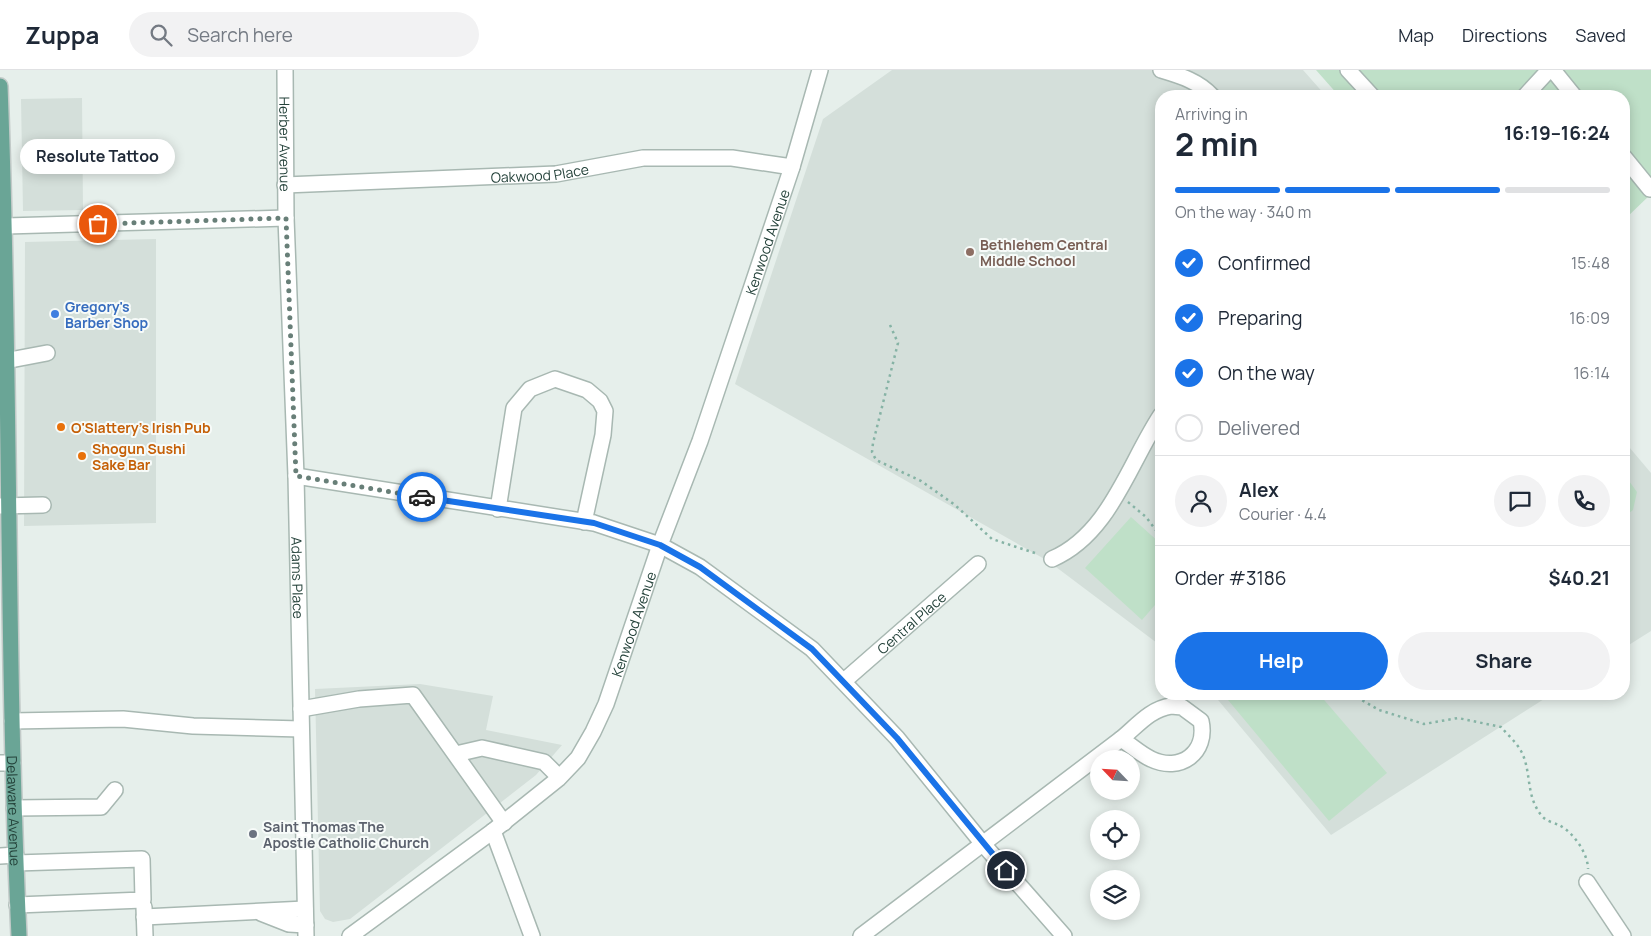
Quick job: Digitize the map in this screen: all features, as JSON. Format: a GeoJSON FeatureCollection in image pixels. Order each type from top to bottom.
{"type":"FeatureCollection","features":[{"type":"Feature","properties":{"kind":"main road","name":"Delaware Avenue"},"geometry":{"type":"LineString","coordinates":[[0,86],[3,210],[6,226],[4,578],[12,721],[6,763],[14,808],[19,936]]}},
{"type":"Feature","properties":{"kind":"street","name":"Herber Avenue"},"geometry":{"type":"LineString","coordinates":[[285,70],[286,218]]}},
{"type":"Feature","properties":{"kind":"street","name":"Kenwood Avenue"},"geometry":{"type":"LineString","coordinates":[[350,936],[498,827],[559,778],[578,758],[606,704],[660,545],[700,442],[792,167],[820,70]]}},
{"type":"Feature","properties":{"kind":"street"},"geometry":{"type":"LineString","coordinates":[[1161,70],[1190,79],[1207,90]]}},
{"type":"Feature","properties":{"kind":"street"},"geometry":{"type":"LineString","coordinates":[[1348,70],[1366,90]]}},
{"type":"Feature","properties":{"kind":"street"},"geometry":{"type":"LineString","coordinates":[[1530,90],[1551,70],[1569,90]]}},
{"type":"Feature","properties":{"kind":"street","name":"Oakwood Place"},"geometry":{"type":"LineString","coordinates":[[285,185],[556,174],[643,158],[732,158],[792,167]]}},
{"type":"Feature","properties":{"kind":"street"},"geometry":{"type":"LineString","coordinates":[[1630,164],[1650,189]]}},
{"type":"Feature","properties":{"kind":"street"},"geometry":{"type":"LineString","coordinates":[[6,226],[286,218]]}},
{"type":"Feature","properties":{"kind":"street","name":"Adams Place"},"geometry":{"type":"LineString","coordinates":[[286,218],[296,476],[306,931]]}},
{"type":"Feature","properties":{"kind":"street"},"geometry":{"type":"LineString","coordinates":[[4,362],[47,353]]}},
{"type":"Feature","properties":{"kind":"street"},"geometry":{"type":"LineString","coordinates":[[498,509],[514,408],[530,389],[555,379],[587,390],[600,401],[605,411],[603,435],[584,522]]}},
{"type":"Feature","properties":{"kind":"street"},"geometry":{"type":"LineString","coordinates":[[1052,559],[1069,552],[1094,526],[1117,493],[1155,426]]}},
{"type":"Feature","properties":{"kind":"street"},"geometry":{"type":"LineString","coordinates":[[296,476],[584,522],[660,545],[700,567],[812,649],[844,681],[897,738],[983,844],[1064,936]]}},
{"type":"Feature","properties":{"kind":"street"},"geometry":{"type":"LineString","coordinates":[[4,506],[43,505]]}},
{"type":"Feature","properties":{"kind":"street","name":"Central Place"},"geometry":{"type":"LineString","coordinates":[[844,681],[978,564]]}},
{"type":"Feature","properties":{"kind":"street"},"geometry":{"type":"LineString","coordinates":[[301,709],[359,699],[413,696],[456,754],[498,827],[532,936]]}},
{"type":"Feature","properties":{"kind":"street"},"geometry":{"type":"LineString","coordinates":[[861,936],[1122,739],[1151,713],[1160,708],[1182,707],[1201,721],[1203,731],[1198,750],[1183,761],[1169,764],[1149,758],[1122,739]]}},
{"type":"Feature","properties":{"kind":"street"},"geometry":{"type":"LineString","coordinates":[[12,721],[123,719],[155,720],[193,726],[302,729]]}},
{"type":"Feature","properties":{"kind":"street"},"geometry":{"type":"LineString","coordinates":[[456,754],[482,748],[544,762],[559,778]]}},
{"type":"Feature","properties":{"kind":"street"},"geometry":{"type":"LineString","coordinates":[[14,808],[101,808],[115,790]]}},
{"type":"Feature","properties":{"kind":"street"},"geometry":{"type":"LineString","coordinates":[[0,856],[16,859],[142,859],[145,936]]}},
{"type":"Feature","properties":{"kind":"street"},"geometry":{"type":"LineString","coordinates":[[1587,882],[1623,936]]}},
{"type":"Feature","properties":{"kind":"street"},"geometry":{"type":"LineString","coordinates":[[18,905],[143,900]]}},
{"type":"Feature","properties":{"kind":"street"},"geometry":{"type":"LineString","coordinates":[[144,917],[261,913],[268,910],[306,909]]}},
{"type":"Feature","properties":{"kind":"street"},"geometry":{"type":"LineString","coordinates":[[261,913],[306,931]]}},
{"type":"Feature","properties":{"kind":"path"},"geometry":{"type":"LineString","coordinates":[[890,325],[898,343],[873,443],[872,452],[876,460],[921,481],[955,505],[992,539],[1052,559]]}},
{"type":"Feature","properties":{"kind":"path"},"geometry":{"type":"LineString","coordinates":[[1117,493],[1146,517],[1155,529]]}},
{"type":"Feature","properties":{"kind":"path"},"geometry":{"type":"LineString","coordinates":[[1362,700],[1379,710],[1424,724],[1458,718],[1501,726],[1521,751],[1528,771],[1527,782],[1532,798],[1543,818],[1572,834],[1588,860],[1587,882]]}},
{"type":"Feature","properties":{"kind":"shaded area","name":"Bethlehem Central Middle School"},"geometry":{"type":"Polygon","coordinates":[[[892,70],[1303,70],[1321,90],[1155,90],[1155,641],[1048,561],[735,384],[823,119],[892,70]]]}},
{"type":"Feature","properties":{"kind":"shaded area"},"geometry":{"type":"Polygon","coordinates":[[[82,98],[83,210],[23,211],[21,99],[82,98]]]}},
{"type":"Feature","properties":{"kind":"shaded area"},"geometry":{"type":"Polygon","coordinates":[[[156,239],[156,523],[24,526],[25,242],[156,239]]]}},
{"type":"Feature","properties":{"kind":"shaded area"},"geometry":{"type":"Polygon","coordinates":[[[1630,448],[1651,473],[1651,631],[1630,644],[1630,448]]]}},
{"type":"Feature","properties":{"kind":"shaded area"},"geometry":{"type":"Polygon","coordinates":[[[420,684],[493,696],[486,730],[562,745],[536,775],[350,919],[333,922],[325,919],[320,911],[315,689],[420,684]]]}},
{"type":"Feature","properties":{"kind":"shaded area"},"geometry":{"type":"Polygon","coordinates":[[[1218,700],[1543,700],[1331,835],[1218,700]]]}},
{"type":"Feature","properties":{"kind":"green space"},"geometry":{"type":"Polygon","coordinates":[[[1316,70],[1651,70],[1651,194],[1630,214],[1630,90],[1334,90],[1316,70]]]}},
{"type":"Feature","properties":{"kind":"green space"},"geometry":{"type":"Polygon","coordinates":[[[1630,482],[1637,492],[1633,510],[1630,512],[1630,482]]]}},
{"type":"Feature","properties":{"kind":"green space"},"geometry":{"type":"Polygon","coordinates":[[[1131,517],[1155,539],[1155,605],[1142,620],[1085,568],[1131,517]]]}},
{"type":"Feature","properties":{"kind":"green space"},"geometry":{"type":"Polygon","coordinates":[[[1228,700],[1324,700],[1387,773],[1329,821],[1228,700]]]}},
{"type":"Feature","properties":{"kind":"way so far"},"geometry":{"type":"LineString","coordinates":[[98,224],[286,218],[296,476],[422,497]]}},
{"type":"Feature","properties":{"kind":"place","name":"Resolute Tattoo"},"geometry":{"type":"Point","coordinates":[98,224]}},
{"type":"Feature","properties":{"kind":"place","name":"Bethlehem Central Middle School"},"geometry":{"type":"Point","coordinates":[970,252]}},
{"type":"Feature","properties":{"kind":"place","name":"Gregory's Barber Shop"},"geometry":{"type":"Point","coordinates":[55,314]}},
{"type":"Feature","properties":{"kind":"place","name":"O'Slattery's Irish Pub"},"geometry":{"type":"Point","coordinates":[61,427]}},
{"type":"Feature","properties":{"kind":"place","name":"Shogun Sushi Sake Bar"},"geometry":{"type":"Point","coordinates":[82,456]}},
{"type":"Feature","properties":{"kind":"place","name":"Saint Thomas The Apostle Catholic Church"},"geometry":{"type":"Point","coordinates":[253,834]}},
{"type":"Feature","properties":{"kind":"route"},"geometry":{"type":"LineString","coordinates":[[422,497],[594,523],[660,545],[700,567],[812,649],[897,738],[1006,870]]}}]}
